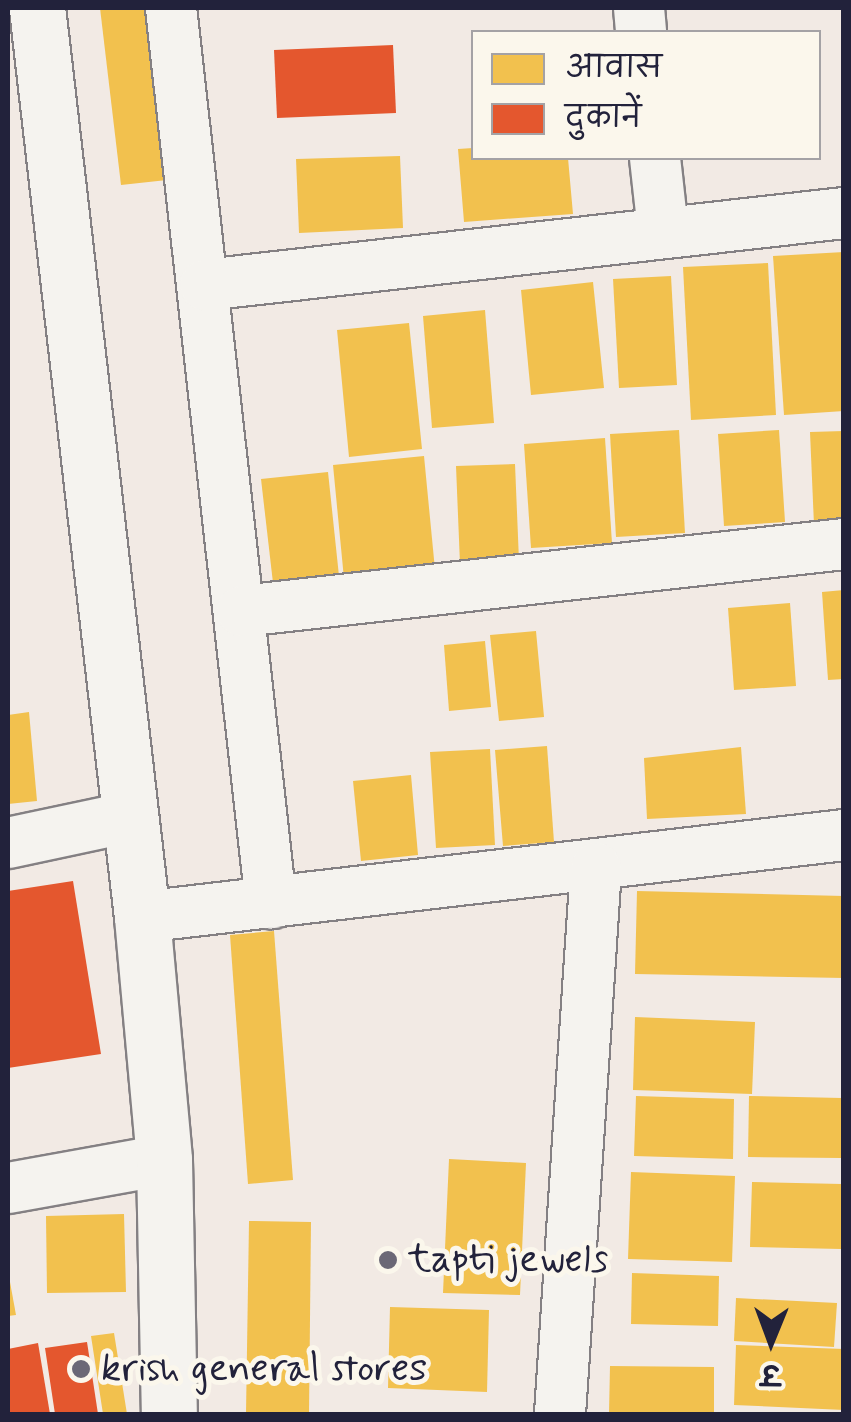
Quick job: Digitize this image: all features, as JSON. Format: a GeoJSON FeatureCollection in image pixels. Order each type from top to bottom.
{"type":"FeatureCollection","features":[{"type":"Feature","properties":{"kind":"street"},"geometry":{"type":"LineString","coordinates":[[37,8],[126,818],[142,918],[164,1160],[169,1414]]}},
{"type":"Feature","properties":{"kind":"street"},"geometry":{"type":"LineString","coordinates":[[170,8],[242,612],[271,903]]}},
{"type":"Feature","properties":{"kind":"street"},"geometry":{"type":"LineString","coordinates":[[655,160],[663,230]]}},
{"type":"Feature","properties":{"kind":"street"},"geometry":{"type":"LineString","coordinates":[[205,285],[663,230],[844,214]]}},
{"type":"Feature","properties":{"kind":"street"},"geometry":{"type":"LineString","coordinates":[[242,612],[844,544]]}},
{"type":"Feature","properties":{"kind":"street"},"geometry":{"type":"LineString","coordinates":[[8,843],[126,818]]}},
{"type":"Feature","properties":{"kind":"street"},"geometry":{"type":"LineString","coordinates":[[142,918],[596,868],[844,835]]}},
{"type":"Feature","properties":{"kind":"street"},"geometry":{"type":"LineString","coordinates":[[560,1414],[596,868]]}},
{"type":"Feature","properties":{"kind":"street"},"geometry":{"type":"LineString","coordinates":[[8,1188],[164,1160]]}},
{"type":"Feature","properties":{"kind":"building: आवास"},"geometry":{"type":"Polygon","coordinates":[[[100,8],[147,8],[167,180],[121,185],[100,8]]]}},
{"type":"Feature","properties":{"kind":"building: आवास"},"geometry":{"type":"Polygon","coordinates":[[[471,148],[471,160],[568,160],[573,214],[464,222],[458,149],[471,148]]]}},
{"type":"Feature","properties":{"kind":"building: आवास"},"geometry":{"type":"Polygon","coordinates":[[[400,156],[403,228],[299,233],[296,159],[400,156]]]}},
{"type":"Feature","properties":{"kind":"building: आवास"},"geometry":{"type":"Polygon","coordinates":[[[844,252],[844,411],[784,415],[773,256],[844,252]]]}},
{"type":"Feature","properties":{"kind":"building: आवास"},"geometry":{"type":"Polygon","coordinates":[[[768,263],[776,415],[691,420],[683,267],[768,263]]]}},
{"type":"Feature","properties":{"kind":"building: आवास"},"geometry":{"type":"Polygon","coordinates":[[[671,276],[677,385],[619,388],[613,279],[671,276]]]}},
{"type":"Feature","properties":{"kind":"building: आवास"},"geometry":{"type":"Polygon","coordinates":[[[593,282],[604,388],[531,395],[521,290],[593,282]]]}},
{"type":"Feature","properties":{"kind":"building: आवास"},"geometry":{"type":"Polygon","coordinates":[[[485,310],[494,423],[432,428],[423,316],[485,310]]]}},
{"type":"Feature","properties":{"kind":"building: आवास"},"geometry":{"type":"Polygon","coordinates":[[[409,323],[422,449],[349,457],[337,330],[409,323]]]}},
{"type":"Feature","properties":{"kind":"building: आवास"},"geometry":{"type":"Polygon","coordinates":[[[679,430],[685,533],[616,537],[610,434],[679,430]]]}},
{"type":"Feature","properties":{"kind":"building: आवास"},"geometry":{"type":"Polygon","coordinates":[[[779,430],[785,522],[724,526],[718,434],[779,430]]]}},
{"type":"Feature","properties":{"kind":"building: आवास"},"geometry":{"type":"Polygon","coordinates":[[[844,431],[844,524],[814,525],[810,432],[844,431]]]}},
{"type":"Feature","properties":{"kind":"building: आवास"},"geometry":{"type":"Polygon","coordinates":[[[605,438],[612,543],[531,548],[524,444],[605,438]]]}},
{"type":"Feature","properties":{"kind":"building: आवास"},"geometry":{"type":"Polygon","coordinates":[[[424,456],[436,580],[345,589],[333,465],[424,456]]]}},
{"type":"Feature","properties":{"kind":"building: आवास"},"geometry":{"type":"Polygon","coordinates":[[[515,464],[519,561],[460,564],[456,466],[515,464]]]}},
{"type":"Feature","properties":{"kind":"building: आवास"},"geometry":{"type":"Polygon","coordinates":[[[328,472],[339,576],[273,583],[261,479],[328,472]]]}},
{"type":"Feature","properties":{"kind":"building: आवास"},"geometry":{"type":"Polygon","coordinates":[[[844,590],[844,679],[828,680],[822,592],[844,590]]]}},
{"type":"Feature","properties":{"kind":"building: आवास"},"geometry":{"type":"Polygon","coordinates":[[[790,603],[796,686],[734,690],[728,608],[790,603]]]}},
{"type":"Feature","properties":{"kind":"building: आवास"},"geometry":{"type":"Polygon","coordinates":[[[536,631],[544,717],[499,721],[490,635],[536,631]]]}},
{"type":"Feature","properties":{"kind":"building: आवास"},"geometry":{"type":"Polygon","coordinates":[[[485,641],[491,707],[449,711],[444,645],[485,641]]]}},
{"type":"Feature","properties":{"kind":"building: आवास"},"geometry":{"type":"Polygon","coordinates":[[[29,712],[37,801],[8,804],[8,715],[29,712]]]}},
{"type":"Feature","properties":{"kind":"building: आवास"},"geometry":{"type":"Polygon","coordinates":[[[547,746],[554,842],[503,846],[495,750],[547,746]]]}},
{"type":"Feature","properties":{"kind":"building: आवास"},"geometry":{"type":"Polygon","coordinates":[[[741,747],[746,814],[647,819],[644,758],[741,747]]]}},
{"type":"Feature","properties":{"kind":"building: आवास"},"geometry":{"type":"Polygon","coordinates":[[[490,749],[495,845],[436,848],[430,752],[490,749]]]}},
{"type":"Feature","properties":{"kind":"building: आवास"},"geometry":{"type":"Polygon","coordinates":[[[411,775],[418,855],[361,861],[353,781],[411,775]]]}},
{"type":"Feature","properties":{"kind":"building: आवास"},"geometry":{"type":"Polygon","coordinates":[[[637,891],[844,896],[844,978],[635,974],[637,891]]]}},
{"type":"Feature","properties":{"kind":"building: आवास"},"geometry":{"type":"Polygon","coordinates":[[[274,931],[293,1180],[248,1184],[230,935],[274,931]]]}},
{"type":"Feature","properties":{"kind":"building: आवास"},"geometry":{"type":"Polygon","coordinates":[[[635,1017],[755,1022],[752,1094],[633,1090],[635,1017]]]}},
{"type":"Feature","properties":{"kind":"building: आवास"},"geometry":{"type":"Polygon","coordinates":[[[636,1096],[734,1099],[733,1159],[634,1156],[636,1096]]]}},
{"type":"Feature","properties":{"kind":"building: आवास"},"geometry":{"type":"Polygon","coordinates":[[[749,1096],[842,1098],[841,1158],[748,1157],[749,1096]]]}},
{"type":"Feature","properties":{"kind":"building: आवास"},"geometry":{"type":"Polygon","coordinates":[[[449,1159],[526,1163],[520,1295],[443,1293],[449,1159]]]}},
{"type":"Feature","properties":{"kind":"building: आवास"},"geometry":{"type":"Polygon","coordinates":[[[631,1172],[735,1176],[732,1262],[628,1259],[631,1172]]]}},
{"type":"Feature","properties":{"kind":"building: आवास"},"geometry":{"type":"Polygon","coordinates":[[[752,1182],[842,1184],[841,1249],[750,1247],[752,1182]]]}},
{"type":"Feature","properties":{"kind":"building: आवास"},"geometry":{"type":"Polygon","coordinates":[[[124,1214],[126,1292],[47,1293],[46,1216],[124,1214]]]}},
{"type":"Feature","properties":{"kind":"building: आवास"},"geometry":{"type":"Polygon","coordinates":[[[249,1221],[311,1222],[309,1414],[246,1414],[249,1221]]]}},
{"type":"Feature","properties":{"kind":"building: आवास"},"geometry":{"type":"Polygon","coordinates":[[[8,1271],[16,1315],[8,1316],[8,1271]]]}},
{"type":"Feature","properties":{"kind":"building: आवास"},"geometry":{"type":"Polygon","coordinates":[[[632,1273],[719,1276],[718,1326],[631,1324],[632,1273]]]}},
{"type":"Feature","properties":{"kind":"building: आवास"},"geometry":{"type":"Polygon","coordinates":[[[736,1298],[837,1303],[834,1347],[734,1341],[736,1298]]]}},
{"type":"Feature","properties":{"kind":"building: आवास"},"geometry":{"type":"Polygon","coordinates":[[[390,1307],[489,1310],[487,1392],[388,1388],[390,1307]]]}},
{"type":"Feature","properties":{"kind":"building: आवास"},"geometry":{"type":"Polygon","coordinates":[[[114,1333],[127,1414],[103,1414],[91,1336],[114,1333]]]}},
{"type":"Feature","properties":{"kind":"building: आवास"},"geometry":{"type":"Polygon","coordinates":[[[736,1345],[844,1349],[844,1410],[734,1405],[736,1345]]]}},
{"type":"Feature","properties":{"kind":"building: आवास"},"geometry":{"type":"Polygon","coordinates":[[[610,1366],[714,1367],[714,1414],[609,1414],[610,1366]]]}},
{"type":"Feature","properties":{"kind":"building: दुकानें"},"geometry":{"type":"Polygon","coordinates":[[[393,45],[396,113],[277,118],[274,50],[393,45]]]}},
{"type":"Feature","properties":{"kind":"building: दुकानें"},"geometry":{"type":"Polygon","coordinates":[[[73,881],[101,1054],[8,1068],[8,891],[73,881]]]}},
{"type":"Feature","properties":{"kind":"building: दुकानें"},"geometry":{"type":"Polygon","coordinates":[[[87,1342],[98,1414],[55,1414],[45,1348],[87,1342]]]}},
{"type":"Feature","properties":{"kind":"building: दुकानें"},"geometry":{"type":"Polygon","coordinates":[[[38,1343],[50,1414],[8,1414],[8,1349],[38,1343]]]}},
{"type":"Feature","properties":{"kind":"place","name":"tapti jewels"},"geometry":{"type":"Point","coordinates":[388,1260]}},
{"type":"Feature","properties":{"kind":"place","name":"krish general stores"},"geometry":{"type":"Point","coordinates":[81,1369]}}]}
